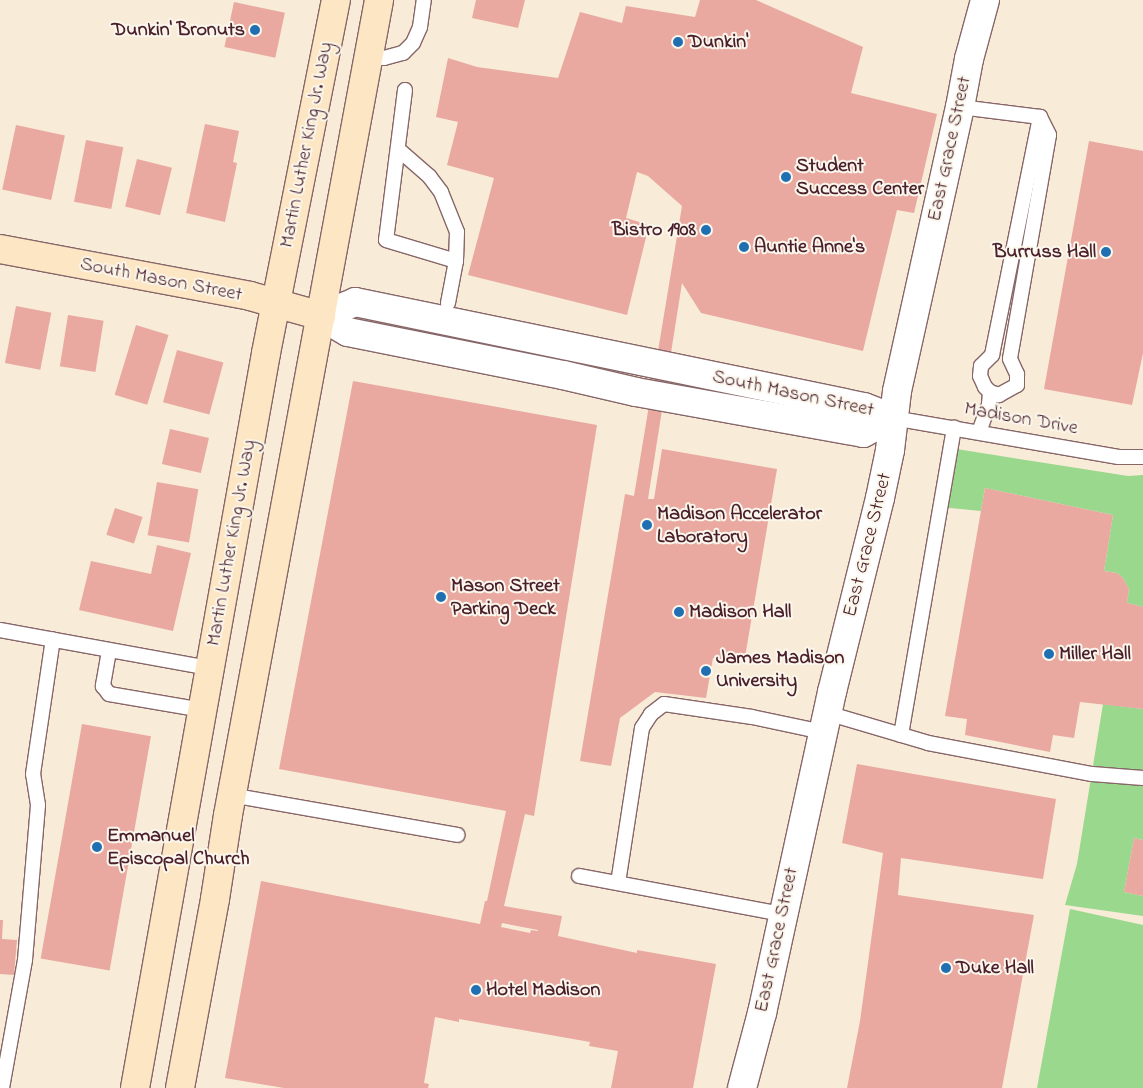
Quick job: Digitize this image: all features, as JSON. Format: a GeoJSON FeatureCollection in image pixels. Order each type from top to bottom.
{"type":"FeatureCollection","features":[{"type":"Feature","properties":{"kind":"main road","name":"Martin Luther King Jr. Way"},"geometry":{"type":"LineString","coordinates":[[135,1088],[276,304],[336,0]]}},
{"type":"Feature","properties":{"kind":"main road"},"geometry":{"type":"LineString","coordinates":[[180,1088],[215,899],[231,795],[322,316],[379,0]]}},
{"type":"Feature","properties":{"kind":"main road","name":"South Mason Street"},"geometry":{"type":"LineString","coordinates":[[0,249],[250,296],[322,316]]}},
{"type":"Feature","properties":{"kind":"street","name":"East Grace Street"},"geometry":{"type":"LineString","coordinates":[[742,1088],[762,1013],[825,722],[880,498],[890,450],[897,391],[969,59],[985,0]]}},
{"type":"Feature","properties":{"kind":"street","name":"South Mason Street"},"geometry":{"type":"LineString","coordinates":[[322,316],[348,332],[645,394],[863,433],[894,418]]}},
{"type":"Feature","properties":{"kind":"lane"},"geometry":{"type":"LineString","coordinates":[[370,57],[384,58],[403,53],[413,43],[420,28],[424,0]]}},
{"type":"Feature","properties":{"kind":"lane"},"geometry":{"type":"LineString","coordinates":[[405,90],[386,240],[456,260]]}},
{"type":"Feature","properties":{"kind":"lane"},"geometry":{"type":"LineString","coordinates":[[960,107],[1040,118]]}},
{"type":"Feature","properties":{"kind":"lane"},"geometry":{"type":"LineString","coordinates":[[990,392],[998,395],[1017,385],[1017,374],[1010,360],[1049,135],[1040,118]]}},
{"type":"Feature","properties":{"kind":"lane"},"geometry":{"type":"LineString","coordinates":[[979,432],[989,404],[990,392],[980,376],[981,366],[992,355],[1040,118]]}},
{"type":"Feature","properties":{"kind":"lane"},"geometry":{"type":"LineString","coordinates":[[398,150],[429,176],[441,192],[457,232],[456,260],[448,303]]}},
{"type":"Feature","properties":{"kind":"lane","name":"Madison Drive"},"geometry":{"type":"LineString","coordinates":[[894,418],[1119,457],[1143,458]]}},
{"type":"Feature","properties":{"kind":"lane"},"geometry":{"type":"LineString","coordinates":[[901,735],[954,428]]}},
{"type":"Feature","properties":{"kind":"lane"},"geometry":{"type":"LineString","coordinates":[[2,630],[210,668]]}},
{"type":"Feature","properties":{"kind":"lane"},"geometry":{"type":"LineString","coordinates":[[2,1088],[24,960],[38,805],[34,774],[54,639]]}},
{"type":"Feature","properties":{"kind":"lane"},"geometry":{"type":"LineString","coordinates":[[109,651],[103,686],[109,694],[203,710]]}},
{"type":"Feature","properties":{"kind":"lane"},"geometry":{"type":"LineString","coordinates":[[618,883],[642,728],[651,714],[664,704],[734,714],[825,722],[901,735],[928,743],[1078,771],[1143,778]]}},
{"type":"Feature","properties":{"kind":"lane"},"geometry":{"type":"LineString","coordinates":[[231,795],[457,835]]}},
{"type":"Feature","properties":{"kind":"lane"},"geometry":{"type":"LineString","coordinates":[[579,876],[783,914]]}},
{"type":"Feature","properties":{"kind":"green space"},"geometry":{"type":"Polygon","coordinates":[[[950,448],[1128,476],[1143,475],[1143,607],[1127,603],[1129,589],[1123,578],[1117,573],[1104,571],[1113,515],[985,488],[981,511],[940,507],[950,448]]]}},
{"type":"Feature","properties":{"kind":"green space"},"geometry":{"type":"Polygon","coordinates":[[[1103,704],[1143,709],[1143,840],[1134,838],[1124,892],[1143,896],[1143,916],[1065,905],[1077,864],[1103,704]]]}},
{"type":"Feature","properties":{"kind":"green space"},"geometry":{"type":"Polygon","coordinates":[[[1070,909],[1143,925],[1143,1088],[1037,1088],[1070,909]]]}},
{"type":"Feature","properties":{"kind":"building"},"geometry":{"type":"Polygon","coordinates":[[[476,0],[525,0],[518,28],[472,18],[476,0]]]}},
{"type":"Feature","properties":{"kind":"building","name":"Student Success Center"},"geometry":{"type":"Polygon","coordinates":[[[700,0],[756,0],[863,47],[851,93],[937,114],[914,213],[897,210],[863,351],[701,313],[682,283],[648,499],[654,499],[662,449],[777,469],[744,663],[713,658],[706,698],[655,692],[620,718],[611,766],[580,761],[625,494],[634,496],[682,206],[648,176],[637,172],[626,218],[649,225],[627,315],[468,275],[494,178],[447,165],[458,122],[436,117],[448,58],[477,67],[558,78],[580,12],[622,23],[626,6],[695,17],[700,0]]]}},
{"type":"Feature","properties":{"kind":"building","name":"Dunkin' Bronuts"},"geometry":{"type":"Polygon","coordinates":[[[234,2],[285,13],[275,58],[224,47],[234,2]]]}},
{"type":"Feature","properties":{"kind":"building"},"geometry":{"type":"Polygon","coordinates":[[[205,124],[239,131],[233,162],[237,163],[225,222],[186,213],[205,124]]]}},
{"type":"Feature","properties":{"kind":"building"},"geometry":{"type":"Polygon","coordinates":[[[16,125],[65,135],[51,200],[2,190],[16,125]]]}},
{"type":"Feature","properties":{"kind":"building"},"geometry":{"type":"Polygon","coordinates":[[[86,140],[123,147],[111,209],[74,202],[86,140]]]}},
{"type":"Feature","properties":{"kind":"building","name":"Burruss Hall"},"geometry":{"type":"Polygon","coordinates":[[[1089,141],[1143,151],[1143,353],[1132,405],[1044,389],[1089,141]]]}},
{"type":"Feature","properties":{"kind":"building"},"geometry":{"type":"Polygon","coordinates":[[[137,159],[172,168],[160,215],[125,207],[137,159]]]}},
{"type":"Feature","properties":{"kind":"building"},"geometry":{"type":"Polygon","coordinates":[[[16,306],[51,313],[40,370],[5,363],[16,306]]]}},
{"type":"Feature","properties":{"kind":"building"},"geometry":{"type":"Polygon","coordinates":[[[68,315],[104,321],[95,372],[60,366],[68,315]]]}},
{"type":"Feature","properties":{"kind":"building"},"geometry":{"type":"Polygon","coordinates":[[[136,325],[169,335],[147,405],[115,395],[136,325]]]}},
{"type":"Feature","properties":{"kind":"building"},"geometry":{"type":"Polygon","coordinates":[[[177,350],[223,362],[209,415],[163,402],[177,350]]]}},
{"type":"Feature","properties":{"kind":"building"},"geometry":{"type":"Polygon","coordinates":[[[353,381],[597,425],[534,816],[525,814],[504,906],[562,916],[558,936],[637,953],[637,950],[716,964],[693,1088],[611,1088],[618,1051],[589,1046],[590,1042],[459,1019],[459,1022],[435,1017],[424,1083],[429,1084],[428,1088],[284,1088],[225,1078],[261,881],[480,924],[485,901],[487,901],[506,811],[279,769],[353,381]],[[502,923],[501,927],[530,933],[531,930],[538,930],[502,923]]]}},
{"type":"Feature","properties":{"kind":"building"},"geometry":{"type":"Polygon","coordinates":[[[170,429],[209,438],[201,473],[162,464],[170,429]]]}},
{"type":"Feature","properties":{"kind":"building"},"geometry":{"type":"Polygon","coordinates":[[[157,482],[198,489],[189,542],[148,535],[157,482]]]}},
{"type":"Feature","properties":{"kind":"building","name":"Miller Hall"},"geometry":{"type":"Polygon","coordinates":[[[985,488],[1113,515],[1104,571],[1117,573],[1123,578],[1129,589],[1127,603],[1143,607],[1143,709],[1080,702],[1074,738],[1053,735],[1050,752],[965,735],[967,719],[945,716],[985,488]]]}},
{"type":"Feature","properties":{"kind":"building"},"geometry":{"type":"Polygon","coordinates":[[[115,508],[143,517],[134,544],[106,535],[115,508]]]}},
{"type":"Feature","properties":{"kind":"building"},"geometry":{"type":"Polygon","coordinates":[[[157,545],[191,553],[173,631],[79,610],[91,561],[151,574],[157,545]]]}},
{"type":"Feature","properties":{"kind":"building","name":"Emmanuel Episcopal Church"},"geometry":{"type":"Polygon","coordinates":[[[82,724],[151,736],[110,971],[41,958],[82,724]]]}},
{"type":"Feature","properties":{"kind":"building","name":"Duke Hall"},"geometry":{"type":"Polygon","coordinates":[[[857,764],[1056,799],[1043,879],[901,858],[898,895],[1034,915],[1002,1088],[847,1088],[860,1021],[883,853],[842,843],[857,764]]]}},
{"type":"Feature","properties":{"kind":"building"},"geometry":{"type":"Polygon","coordinates":[[[1134,838],[1143,840],[1143,896],[1124,892],[1134,838]]]}},
{"type":"Feature","properties":{"kind":"building"},"geometry":{"type":"Polygon","coordinates":[[[0,920],[3,920],[2,939],[17,940],[14,975],[0,974],[0,920]]]}},
{"type":"Feature","properties":{"kind":"place","name":"Dunkin' Bronuts"},"geometry":{"type":"Point","coordinates":[255,30]}},
{"type":"Feature","properties":{"kind":"place","name":"Dunkin'"},"geometry":{"type":"Point","coordinates":[678,42]}},
{"type":"Feature","properties":{"kind":"place","name":"Student Success Center"},"geometry":{"type":"Point","coordinates":[786,177]}},
{"type":"Feature","properties":{"kind":"place","name":"Bistro 1908"},"geometry":{"type":"Point","coordinates":[706,230]}},
{"type":"Feature","properties":{"kind":"place","name":"Auntie Anne's"},"geometry":{"type":"Point","coordinates":[744,247]}},
{"type":"Feature","properties":{"kind":"place","name":"Burruss Hall"},"geometry":{"type":"Point","coordinates":[1106,252]}},
{"type":"Feature","properties":{"kind":"place","name":"Madison Accelerator Laboratory"},"geometry":{"type":"Point","coordinates":[647,525]}},
{"type":"Feature","properties":{"kind":"place","name":"Mason Street Parking Deck"},"geometry":{"type":"Point","coordinates":[441,597]}},
{"type":"Feature","properties":{"kind":"place","name":"Madison Hall"},"geometry":{"type":"Point","coordinates":[679,612]}},
{"type":"Feature","properties":{"kind":"place","name":"Miller Hall"},"geometry":{"type":"Point","coordinates":[1049,654]}},
{"type":"Feature","properties":{"kind":"place","name":"James Madison University"},"geometry":{"type":"Point","coordinates":[706,671]}},
{"type":"Feature","properties":{"kind":"place","name":"Emmanuel Episcopal Church"},"geometry":{"type":"Point","coordinates":[97,847]}},
{"type":"Feature","properties":{"kind":"place","name":"Duke Hall"},"geometry":{"type":"Point","coordinates":[946,968]}},
{"type":"Feature","properties":{"kind":"place","name":"Hotel Madison"},"geometry":{"type":"Point","coordinates":[476,990]}}]}
